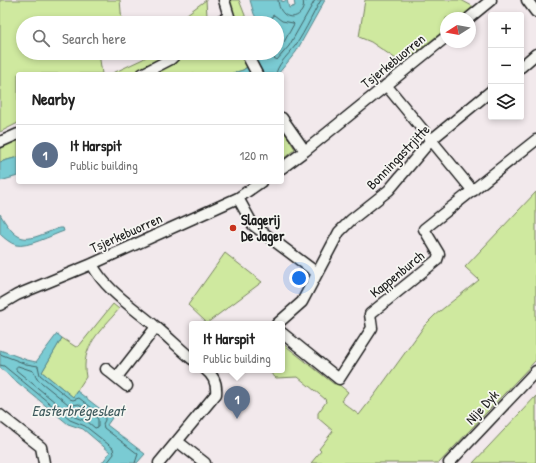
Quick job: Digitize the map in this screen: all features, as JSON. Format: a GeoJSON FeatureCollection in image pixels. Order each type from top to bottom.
{"type":"FeatureCollection","features":[{"type":"Feature","properties":{"kind":"street"},"geometry":{"type":"LineString","coordinates":[[224,0],[229,16]]}},
{"type":"Feature","properties":{"kind":"street"},"geometry":{"type":"LineString","coordinates":[[476,12],[491,0]]}},
{"type":"Feature","properties":{"kind":"street"},"geometry":{"type":"LineString","coordinates":[[527,0],[536,12]]}},
{"type":"Feature","properties":{"kind":"street","name":"Tsjerkebuorren"},"geometry":{"type":"LineString","coordinates":[[284,167],[440,41]]}},
{"type":"Feature","properties":{"kind":"street"},"geometry":{"type":"LineString","coordinates":[[524,64],[536,54]]}},
{"type":"Feature","properties":{"kind":"street"},"geometry":{"type":"LineString","coordinates":[[146,72],[169,60]]}},
{"type":"Feature","properties":{"kind":"street"},"geometry":{"type":"LineString","coordinates":[[250,60],[256,72]]}},
{"type":"Feature","properties":{"kind":"street"},"geometry":{"type":"LineString","coordinates":[[386,85],[473,191]]}},
{"type":"Feature","properties":{"kind":"street","name":"Bonningastrjitte"},"geometry":{"type":"LineString","coordinates":[[280,321],[302,302],[340,232],[388,190],[431,140],[488,93]]}},
{"type":"Feature","properties":{"kind":"street"},"geometry":{"type":"LineString","coordinates":[[284,121],[305,151]]}},
{"type":"Feature","properties":{"kind":"street"},"geometry":{"type":"LineString","coordinates":[[0,142],[16,135]]}},
{"type":"Feature","properties":{"kind":"street","name":"Kappenburch"},"geometry":{"type":"LineString","coordinates":[[285,335],[339,379],[372,328],[370,314],[437,260],[439,254],[424,229],[536,140]]}},
{"type":"Feature","properties":{"kind":"street","name":"Tsjerkebuorren"},"geometry":{"type":"LineString","coordinates":[[0,305],[16,295],[92,264],[238,198],[258,184]]}},
{"type":"Feature","properties":{"kind":"street"},"geometry":{"type":"LineString","coordinates":[[238,198],[253,225],[317,273]]}},
{"type":"Feature","properties":{"kind":"street"},"geometry":{"type":"LineString","coordinates":[[92,264],[98,274],[124,302],[156,326],[189,356]]}},
{"type":"Feature","properties":{"kind":"street"},"geometry":{"type":"LineString","coordinates":[[117,377],[156,326]]}},
{"type":"Feature","properties":{"kind":"street"},"geometry":{"type":"LineString","coordinates":[[106,369],[127,386]]}},
{"type":"Feature","properties":{"kind":"street","name":"Nije Dyk"},"geometry":{"type":"LineString","coordinates":[[449,463],[536,371]]}},
{"type":"Feature","properties":{"kind":"street"},"geometry":{"type":"LineString","coordinates":[[159,463],[216,394],[216,384],[212,373]]}},
{"type":"Feature","properties":{"kind":"street"},"geometry":{"type":"LineString","coordinates":[[0,415],[41,448],[44,463]]}},
{"type":"Feature","properties":{"kind":"street"},"geometry":{"type":"LineString","coordinates":[[177,441],[205,463]]}},
{"type":"Feature","properties":{"kind":"green space"},"geometry":{"type":"Polygon","coordinates":[[[0,0],[120,0],[121,16],[16,16],[16,60],[100,60],[102,72],[16,72],[16,124],[0,132],[0,0]]]}},
{"type":"Feature","properties":{"kind":"green space"},"geometry":{"type":"Polygon","coordinates":[[[206,0],[207,16],[185,16],[206,0]]]}},
{"type":"Feature","properties":{"kind":"green space"},"geometry":{"type":"Polygon","coordinates":[[[226,0],[239,0],[245,16],[233,16],[226,0]]]}},
{"type":"Feature","properties":{"kind":"green space"},"geometry":{"type":"Polygon","coordinates":[[[365,0],[461,0],[474,7],[468,12],[440,12],[440,34],[402,63],[371,42],[359,37],[365,0]]]}},
{"type":"Feature","properties":{"kind":"green space"},"geometry":{"type":"Polygon","coordinates":[[[141,60],[158,60],[135,72],[115,72],[141,60]]]}},
{"type":"Feature","properties":{"kind":"green space"},"geometry":{"type":"Polygon","coordinates":[[[171,60],[245,60],[248,66],[243,70],[236,72],[151,72],[171,60]]]}},
{"type":"Feature","properties":{"kind":"green space"},"geometry":{"type":"Polygon","coordinates":[[[284,131],[295,149],[284,158],[284,131]]]}},
{"type":"Feature","properties":{"kind":"green space"},"geometry":{"type":"Polygon","coordinates":[[[16,140],[16,158],[0,162],[0,147],[16,140]]]}},
{"type":"Feature","properties":{"kind":"green space"},"geometry":{"type":"Polygon","coordinates":[[[536,192],[536,360],[439,463],[311,463],[321,451],[319,449],[333,431],[318,418],[318,413],[326,402],[325,399],[298,377],[276,378],[270,373],[285,373],[285,345],[334,384],[337,383],[348,392],[341,401],[359,415],[425,325],[435,315],[479,280],[465,267],[536,192]]]}},
{"type":"Feature","properties":{"kind":"green space"},"geometry":{"type":"Polygon","coordinates":[[[225,253],[262,282],[210,321],[205,321],[188,305],[225,253]]]}},
{"type":"Feature","properties":{"kind":"green space"},"geometry":{"type":"Polygon","coordinates":[[[113,304],[119,309],[99,332],[89,348],[86,356],[86,377],[73,397],[42,372],[62,338],[76,347],[79,346],[113,304]]]}},
{"type":"Feature","properties":{"kind":"green space"},"geometry":{"type":"Polygon","coordinates":[[[536,396],[536,463],[473,463],[536,396]]]}},
{"type":"Feature","properties":{"kind":"water"},"geometry":{"type":"Polygon","coordinates":[[[250,0],[282,0],[282,2],[287,0],[289,8],[295,6],[294,0],[305,0],[306,2],[307,0],[325,0],[296,52],[280,72],[236,72],[243,70],[258,60],[284,60],[284,16],[255,16],[250,0]]]}},
{"type":"Feature","properties":{"kind":"water"},"geometry":{"type":"Polygon","coordinates":[[[16,158],[16,177],[0,181],[0,162],[16,158]]]}},
{"type":"Feature","properties":{"kind":"water"},"geometry":{"type":"Polygon","coordinates":[[[0,214],[7,225],[19,237],[32,238],[59,228],[63,228],[64,231],[33,243],[16,245],[0,234],[0,214]]]}},
{"type":"Feature","properties":{"kind":"water","name":"Easterbrégesleat"},"geometry":{"type":"Polygon","coordinates":[[[57,334],[62,338],[42,372],[73,397],[77,391],[112,418],[107,425],[145,454],[137,463],[102,463],[110,452],[83,429],[68,424],[0,368],[0,350],[36,362],[57,334]]]}},
{"type":"Feature","properties":{"kind":"place","name":"Slagerij De Jager"},"geometry":{"type":"Point","coordinates":[233,228]}},
{"type":"Feature","properties":{"kind":"place","name":"It Harspit"},"geometry":{"type":"Point","coordinates":[237,419]}}]}
